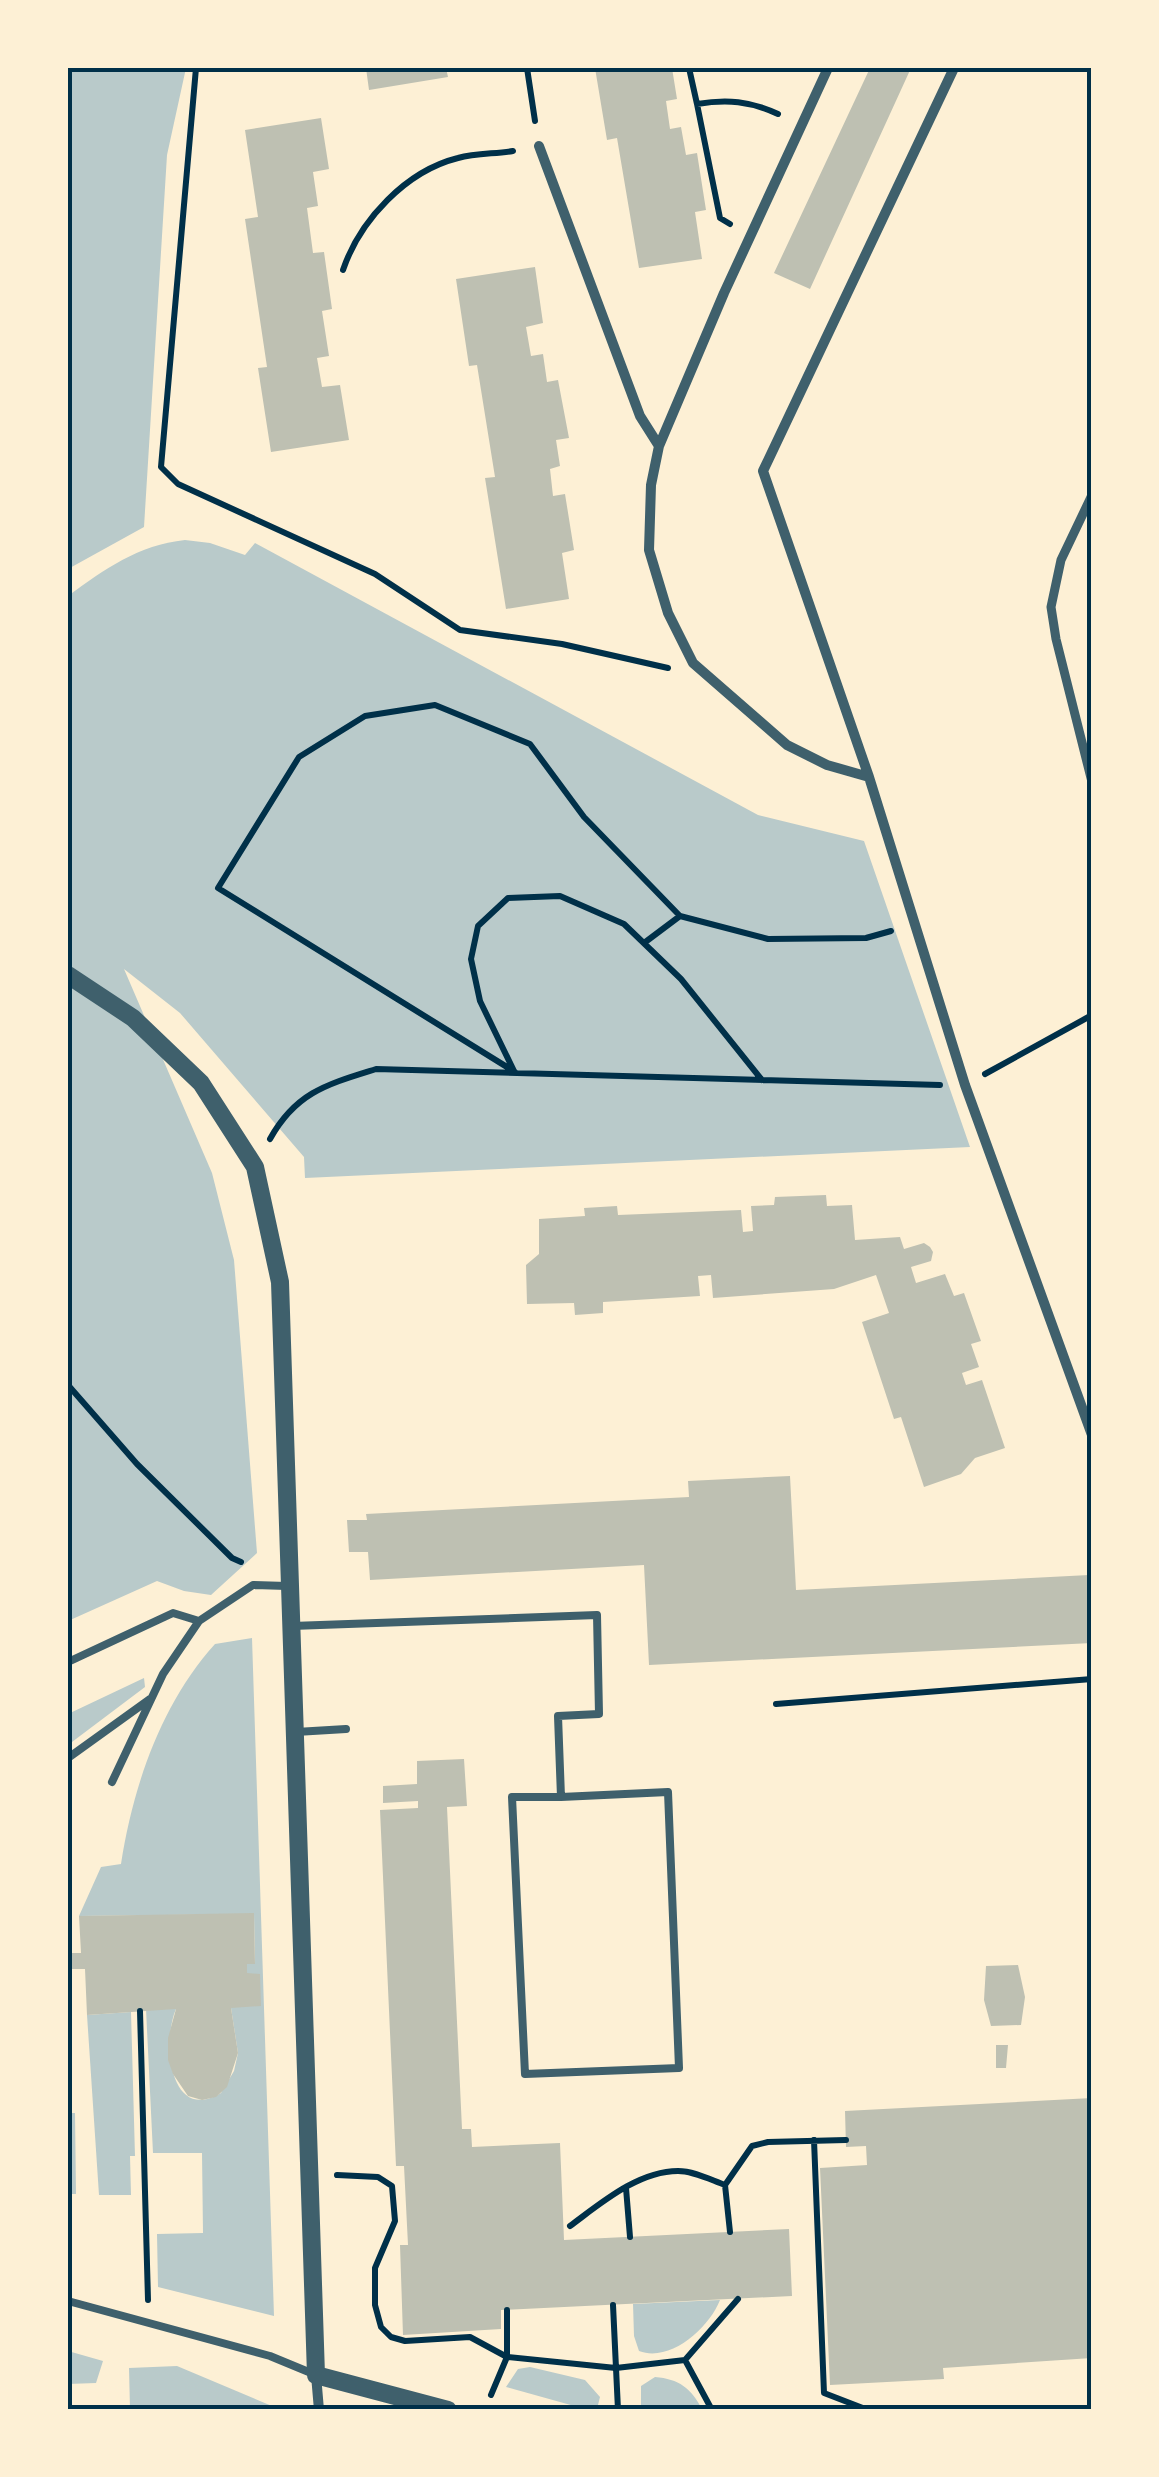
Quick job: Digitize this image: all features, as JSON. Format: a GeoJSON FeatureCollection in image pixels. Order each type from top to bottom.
{"type":"FeatureCollection","features":[{"type":"Feature","properties":{"kind":"street"},"geometry":{"type":"LineString","coordinates":[[828,68],[659,446],[651,485],[650,550],[668,613],[692,663],[788,745],[827,765],[869,777]]}},
{"type":"Feature","properties":{"kind":"street"},"geometry":{"type":"LineString","coordinates":[[954,68],[763,472],[869,777],[965,1086],[1092,1435]]}},
{"type":"Feature","properties":{"kind":"street"},"geometry":{"type":"LineString","coordinates":[[540,146],[640,416],[659,446]]}},
{"type":"Feature","properties":{"kind":"street"},"geometry":{"type":"LineString","coordinates":[[1092,495],[1061,560],[1051,607],[1092,782]]}},
{"type":"Feature","properties":{"kind":"street"},"geometry":{"type":"LineString","coordinates":[[68,975],[133,1018],[201,1083],[254,1167],[280,1282],[319,2410]]}},
{"type":"Feature","properties":{"kind":"street"},"geometry":{"type":"LineString","coordinates":[[316,2375],[448,2410]]}},
{"type":"Feature","properties":{"kind":"lane"},"geometry":{"type":"LineString","coordinates":[[112,1782],[150,1699],[199,1621],[253,1585],[292,1586]]}},
{"type":"Feature","properties":{"kind":"lane"},"geometry":{"type":"LineString","coordinates":[[68,1662],[172,1613],[199,1621]]}},
{"type":"Feature","properties":{"kind":"lane"},"geometry":{"type":"LineString","coordinates":[[292,1626],[597,1616],[599,1714],[558,1716],[560,1797]]}},
{"type":"Feature","properties":{"kind":"lane"},"geometry":{"type":"LineString","coordinates":[[68,1758],[150,1699]]}},
{"type":"Feature","properties":{"kind":"lane"},"geometry":{"type":"LineString","coordinates":[[296,1732],[346,1729]]}},
{"type":"Feature","properties":{"kind":"lane"},"geometry":{"type":"LineString","coordinates":[[668,1792],[680,2068],[525,2074],[512,1797],[560,1797],[668,1792]]}},
{"type":"Feature","properties":{"kind":"lane"},"geometry":{"type":"LineString","coordinates":[[68,2301],[270,2356],[316,2375]]}},
{"type":"Feature","properties":{"kind":"path"},"geometry":{"type":"LineString","coordinates":[[196,68],[161,466],[178,484],[375,574],[460,630],[562,644],[709,677]]}},
{"type":"Feature","properties":{"kind":"path"},"geometry":{"type":"LineString","coordinates":[[343,270],[352,243],[381,208],[430,166],[462,156],[540,146],[527,68]]}},
{"type":"Feature","properties":{"kind":"path"},"geometry":{"type":"LineString","coordinates":[[689,68],[720,218],[752,234]]}},
{"type":"Feature","properties":{"kind":"path"},"geometry":{"type":"LineString","coordinates":[[696,104],[728,99],[760,105],[802,124]]}},
{"type":"Feature","properties":{"kind":"path"},"geometry":{"type":"LineString","coordinates":[[515,1072],[218,888],[299,757],[364,716],[435,705],[530,744],[584,817],[680,916],[768,939],[866,938],[913,926]]}},
{"type":"Feature","properties":{"kind":"path"},"geometry":{"type":"LineString","coordinates":[[515,1072],[480,1001],[471,960],[478,926],[508,898],[560,896],[624,924],[680,979],[762,1080]]}},
{"type":"Feature","properties":{"kind":"path"},"geometry":{"type":"LineString","coordinates":[[644,944],[680,916]]}},
{"type":"Feature","properties":{"kind":"path"},"geometry":{"type":"LineString","coordinates":[[254,1167],[280,1120],[319,1086],[376,1068],[965,1086],[1092,1015]]}},
{"type":"Feature","properties":{"kind":"path"},"geometry":{"type":"LineString","coordinates":[[68,1385],[136,1464],[232,1558],[292,1586]]}},
{"type":"Feature","properties":{"kind":"path"},"geometry":{"type":"LineString","coordinates":[[776,1704],[1092,1679]]}},
{"type":"Feature","properties":{"kind":"path"},"geometry":{"type":"LineString","coordinates":[[140,2011],[149,2323]]}},
{"type":"Feature","properties":{"kind":"path"},"geometry":{"type":"LineString","coordinates":[[814,2140],[824,2393],[868,2410]]}},
{"type":"Feature","properties":{"kind":"path"},"geometry":{"type":"LineString","coordinates":[[730,2232],[725,2186],[752,2146],[846,2140]]}},
{"type":"Feature","properties":{"kind":"path"},"geometry":{"type":"LineString","coordinates":[[570,2226],[626,2188],[660,2174],[681,2171],[725,2186]]}},
{"type":"Feature","properties":{"kind":"path"},"geometry":{"type":"LineString","coordinates":[[335,2175],[378,2177],[392,2186],[395,2221],[374,2268],[375,2305],[381,2327],[390,2338],[470,2338],[506,2357],[616,2368],[685,2360],[738,2299]]}},
{"type":"Feature","properties":{"kind":"path"},"geometry":{"type":"LineString","coordinates":[[626,2188],[630,2236]]}},
{"type":"Feature","properties":{"kind":"path"},"geometry":{"type":"LineString","coordinates":[[613,2305],[618,2410]]}},
{"type":"Feature","properties":{"kind":"path"},"geometry":{"type":"LineString","coordinates":[[491,2395],[506,2357],[507,2310]]}},
{"type":"Feature","properties":{"kind":"path"},"geometry":{"type":"LineString","coordinates":[[685,2360],[712,2410]]}},
{"type":"Feature","properties":{"kind":"shaded area"},"geometry":{"type":"Polygon","coordinates":[[[68,68],[186,68],[167,155],[144,527],[68,569],[68,68]]]}},
{"type":"Feature","properties":{"kind":"shaded area"},"geometry":{"type":"Polygon","coordinates":[[[185,540],[210,543],[245,555],[255,543],[758,815],[864,841],[970,1147],[305,1178],[304,1157],[180,1013],[124,969],[212,1173],[234,1260],[257,1553],[211,1595],[157,1581],[68,1621],[68,596],[137,553],[185,540]]]}},
{"type":"Feature","properties":{"kind":"shaded area"},"geometry":{"type":"Polygon","coordinates":[[[252,1638],[274,2316],[158,2287],[157,2234],[203,2233],[202,2153],[153,2153],[146,2009],[176,2009],[170,2058],[180,2088],[190,2097],[204,2100],[221,2093],[234,2071],[238,2053],[231,2008],[247,1973],[247,1964],[255,1963],[254,1914],[79,1916],[101,1867],[121,1864],[142,1776],[179,1693],[215,1644],[252,1638]]]}},
{"type":"Feature","properties":{"kind":"shaded area"},"geometry":{"type":"Polygon","coordinates":[[[144,1678],[145,1687],[68,1745],[68,1714],[144,1678]]]}},
{"type":"Feature","properties":{"kind":"shaded area"},"geometry":{"type":"Polygon","coordinates":[[[131,2012],[135,2156],[130,2156],[131,2195],[99,2195],[87,2015],[131,2012]]]}},
{"type":"Feature","properties":{"kind":"shaded area"},"geometry":{"type":"Polygon","coordinates":[[[68,2113],[75,2113],[76,2194],[68,2194],[68,2113]]]}},
{"type":"Feature","properties":{"kind":"shaded area"},"geometry":{"type":"Polygon","coordinates":[[[720,2300],[698,2332],[675,2348],[639,2351],[634,2336],[633,2304],[720,2300]]]}},
{"type":"Feature","properties":{"kind":"shaded area"},"geometry":{"type":"Polygon","coordinates":[[[68,2351],[103,2361],[96,2383],[68,2384],[68,2351]]]}},
{"type":"Feature","properties":{"kind":"shaded area"},"geometry":{"type":"Polygon","coordinates":[[[177,2366],[279,2409],[130,2409],[129,2368],[177,2366]]]}},
{"type":"Feature","properties":{"kind":"shaded area"},"geometry":{"type":"Polygon","coordinates":[[[530,2367],[585,2380],[600,2397],[597,2409],[506,2387],[518,2369],[530,2367]]]}},
{"type":"Feature","properties":{"kind":"shaded area"},"geometry":{"type":"Polygon","coordinates":[[[655,2377],[683,2386],[702,2409],[641,2409],[641,2386],[655,2377]]]}},
{"type":"Feature","properties":{"kind":"building"},"geometry":{"type":"Polygon","coordinates":[[[366,68],[446,68],[448,77],[369,90],[366,68]]]}},
{"type":"Feature","properties":{"kind":"building"},"geometry":{"type":"Polygon","coordinates":[[[595,68],[672,68],[677,99],[666,101],[670,129],[681,127],[686,155],[697,153],[706,210],[695,212],[702,259],[639,268],[617,138],[607,140],[595,68]]]}},
{"type":"Feature","properties":{"kind":"building"},"geometry":{"type":"Polygon","coordinates":[[[870,68],[911,68],[810,289],[774,273],[870,68]]]}},
{"type":"Feature","properties":{"kind":"building"},"geometry":{"type":"Polygon","coordinates":[[[321,118],[329,169],[313,172],[318,206],[307,208],[313,253],[324,252],[332,309],[322,311],[329,356],[317,358],[322,387],[340,385],[349,440],[271,452],[258,368],[267,367],[245,219],[258,217],[245,130],[321,118]]]}},
{"type":"Feature","properties":{"kind":"building"},"geometry":{"type":"Polygon","coordinates":[[[535,267],[543,323],[526,327],[531,356],[543,354],[547,382],[558,380],[569,438],[556,440],[560,466],[550,469],[553,496],[565,494],[574,550],[562,553],[569,599],[506,609],[485,478],[495,477],[477,365],[469,366],[456,279],[535,267]]]}},
{"type":"Feature","properties":{"kind":"building"},"geometry":{"type":"Polygon","coordinates":[[[826,1195],[827,1206],[852,1205],[855,1240],[900,1237],[904,1249],[924,1243],[933,1252],[931,1261],[911,1267],[916,1283],[945,1274],[954,1296],[964,1293],[981,1341],[971,1344],[979,1367],[962,1373],[966,1385],[982,1380],[1005,1448],[975,1458],[961,1474],[924,1487],[901,1417],[894,1419],[862,1322],[889,1313],[876,1275],[834,1289],[713,1298],[711,1275],[698,1276],[700,1296],[603,1302],[603,1313],[575,1315],[574,1303],[527,1304],[526,1265],[539,1254],[539,1219],[585,1216],[584,1208],[617,1206],[618,1215],[741,1210],[743,1232],[753,1231],[751,1206],[774,1205],[775,1197],[826,1195]]]}},
{"type":"Feature","properties":{"kind":"building"},"geometry":{"type":"Polygon","coordinates":[[[790,1476],[796,1590],[1089,1575],[1092,1643],[649,1665],[644,1565],[370,1580],[368,1552],[349,1552],[347,1520],[367,1520],[366,1514],[689,1497],[688,1481],[790,1476]]]}},
{"type":"Feature","properties":{"kind":"building"},"geometry":{"type":"Polygon","coordinates":[[[464,1759],[467,1806],[447,1807],[462,2129],[471,2129],[472,2147],[560,2143],[564,2240],[789,2229],[792,2296],[501,2310],[501,2329],[403,2335],[400,2245],[408,2245],[404,2166],[396,2166],[380,1810],[418,1808],[418,1801],[383,1803],[383,1786],[417,1784],[417,1761],[464,1759]]]}},
{"type":"Feature","properties":{"kind":"building"},"geometry":{"type":"Polygon","coordinates":[[[254,1913],[255,1964],[247,1964],[247,1973],[260,1974],[261,2006],[231,2008],[238,2053],[227,2087],[216,2097],[202,2100],[188,2096],[173,2074],[168,2060],[168,2038],[176,2009],[87,2015],[85,1969],[68,1969],[68,1953],[81,1953],[79,1916],[254,1913]]]}},
{"type":"Feature","properties":{"kind":"building"},"geometry":{"type":"Polygon","coordinates":[[[1018,1965],[1025,1997],[1021,2025],[991,2026],[984,2000],[986,1966],[1018,1965]]]}},
{"type":"Feature","properties":{"kind":"building"},"geometry":{"type":"Polygon","coordinates":[[[996,2045],[1008,2045],[1006,2068],[996,2068],[996,2045]]]}},
{"type":"Feature","properties":{"kind":"building"},"geometry":{"type":"Polygon","coordinates":[[[1092,2098],[1092,2358],[943,2368],[944,2379],[830,2385],[820,2168],[867,2165],[866,2146],[846,2147],[845,2111],[1092,2098]]]}}]}
